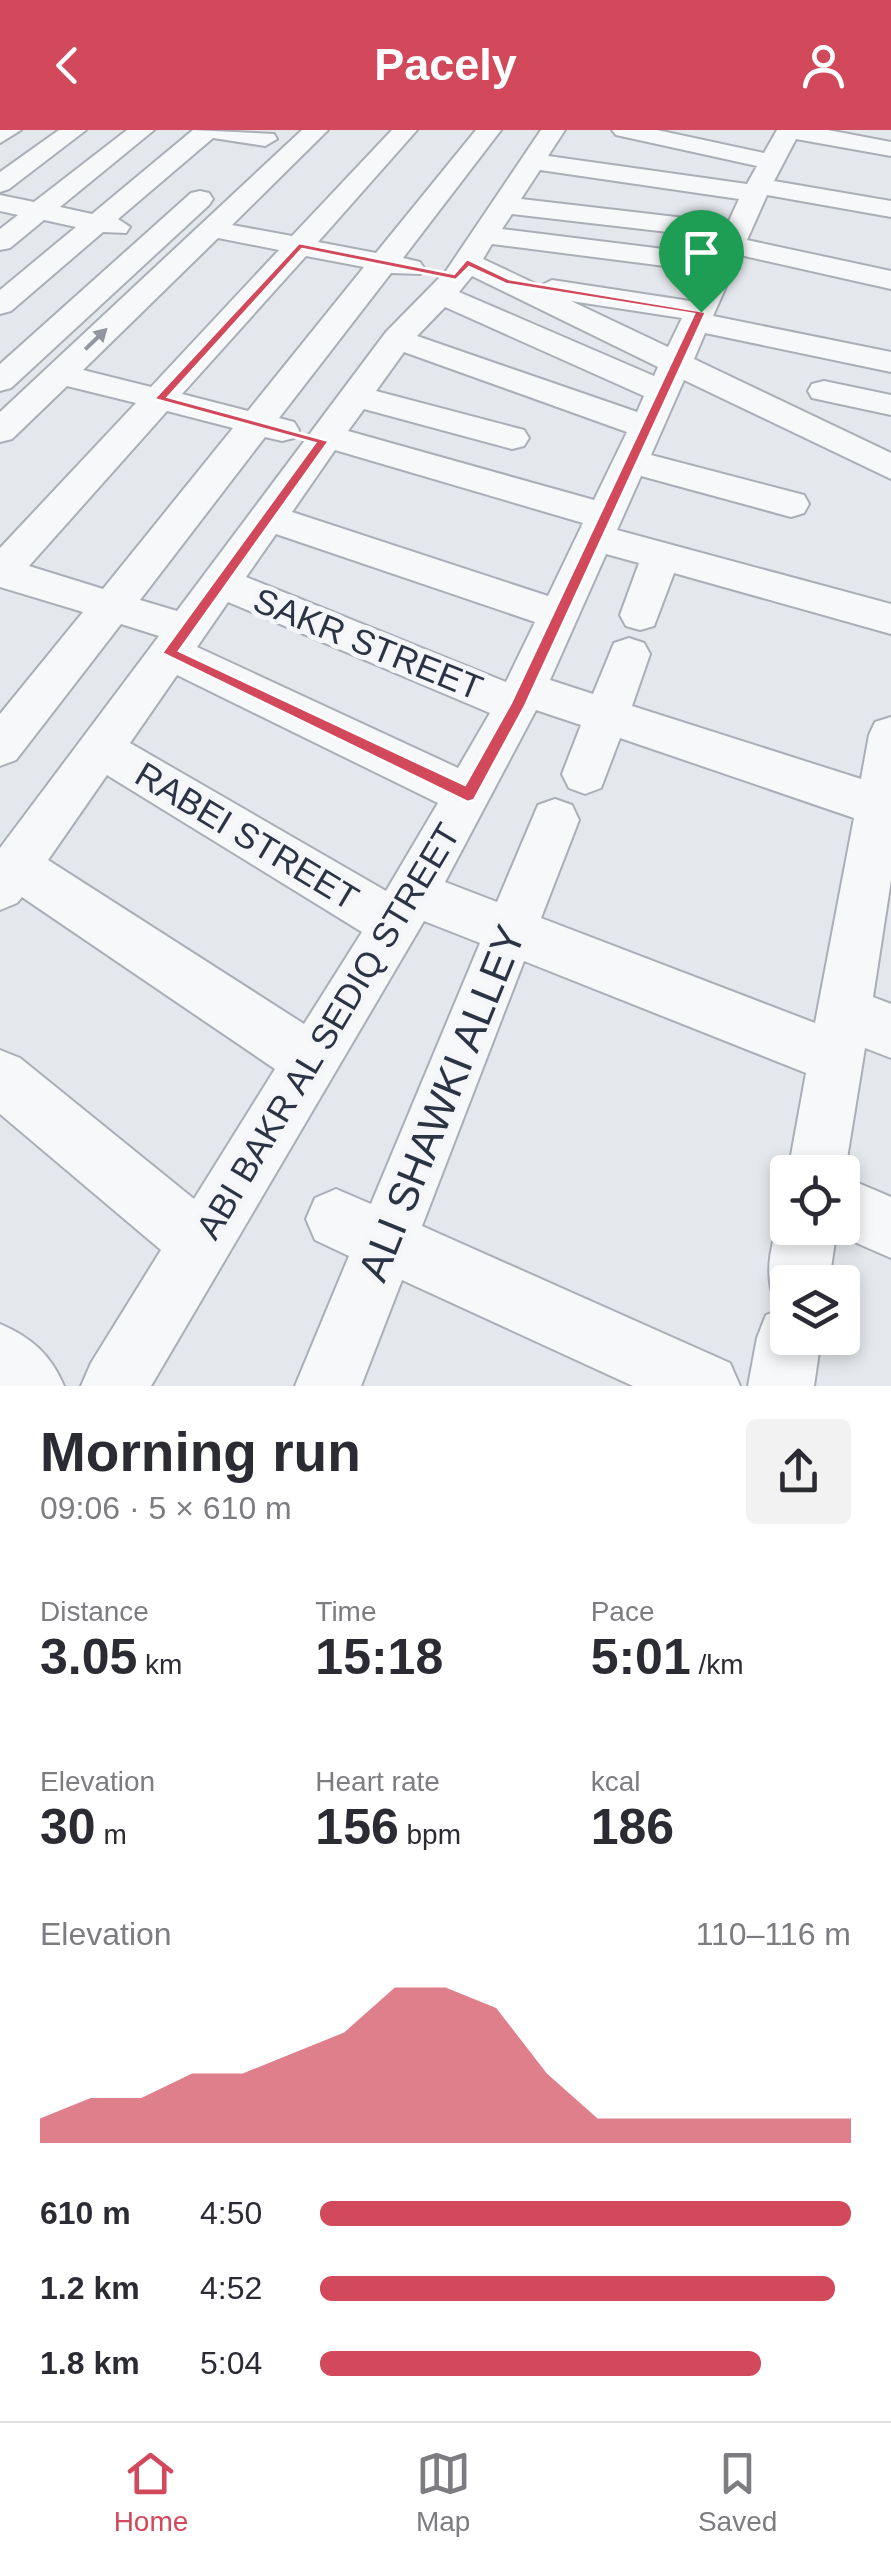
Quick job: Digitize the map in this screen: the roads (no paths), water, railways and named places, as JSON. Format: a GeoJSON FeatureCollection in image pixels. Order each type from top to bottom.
{"type":"FeatureCollection","features":[{"type":"Feature","properties":{"kind":"street"},"geometry":{"type":"LineString","coordinates":[[0,184],[74,130]]}},
{"type":"Feature","properties":{"kind":"street"},"geometry":{"type":"LineString","coordinates":[[0,242],[142,130]]}},
{"type":"Feature","properties":{"kind":"street"},"geometry":{"type":"LineString","coordinates":[[0,305],[209,130],[270,134]]}},
{"type":"Feature","properties":{"kind":"street"},"geometry":{"type":"LineString","coordinates":[[405,130],[0,572],[112,606],[468,795]]}},
{"type":"Feature","properties":{"kind":"street"},"geometry":{"type":"LineString","coordinates":[[0,747],[384,263],[439,165],[489,130]]}},
{"type":"Feature","properties":{"kind":"street"},"geometry":{"type":"LineString","coordinates":[[313,1062],[8,877],[397,339],[486,231],[552,130]]}},
{"type":"Feature","properties":{"kind":"street"},"geometry":{"type":"LineString","coordinates":[[624,130],[682,140],[752,202],[891,280]]}},
{"type":"Feature","properties":{"kind":"street"},"geometry":{"type":"LineString","coordinates":[[7,366],[160,236],[270,134]]}},
{"type":"Feature","properties":{"kind":"street"},"geometry":{"type":"LineString","coordinates":[[0,431],[310,136],[439,165],[486,231],[655,411]]}},
{"type":"Feature","properties":{"kind":"street"},"geometry":{"type":"LineString","coordinates":[[665,180],[682,140]]}},
{"type":"Feature","properties":{"kind":"street"},"geometry":{"type":"LineString","coordinates":[[0,203],[160,236],[204,236],[299,246],[384,263],[665,180],[752,202],[891,149]]}},
{"type":"Feature","properties":{"kind":"street"},"geometry":{"type":"LineString","coordinates":[[171,184],[222,178]]}},
{"type":"Feature","properties":{"kind":"street"},"geometry":{"type":"LineString","coordinates":[[486,231],[752,202],[891,210]]}},
{"type":"Feature","properties":{"kind":"street","name":"ABI BAKR AL SEDIQ STREET"},"geometry":{"type":"LineString","coordinates":[[114,1386],[404,908],[521,697],[752,202]]}},
{"type":"Feature","properties":{"kind":"street"},"geometry":{"type":"LineString","coordinates":[[486,231],[506,281],[655,411],[792,504]]}},
{"type":"Feature","properties":{"kind":"street"},"geometry":{"type":"LineString","coordinates":[[506,281],[698,317],[891,362]]}},
{"type":"Feature","properties":{"kind":"street"},"geometry":{"type":"LineString","coordinates":[[397,339],[655,411],[891,467]]}},
{"type":"Feature","properties":{"kind":"street"},"geometry":{"type":"LineString","coordinates":[[60,374],[324,439],[599,526],[661,556],[891,619]]}},
{"type":"Feature","properties":{"kind":"street"},"geometry":{"type":"LineString","coordinates":[[824,390],[891,404]]}},
{"type":"Feature","properties":{"kind":"street"},"geometry":{"type":"LineString","coordinates":[[356,396],[512,438]]}},
{"type":"Feature","properties":{"kind":"street"},"geometry":{"type":"LineString","coordinates":[[267,517],[559,615]]}},
{"type":"Feature","properties":{"kind":"street"},"geometry":{"type":"LineString","coordinates":[[585,774],[661,556]]}},
{"type":"Feature","properties":{"kind":"street","name":"SAKR STREET"},"geometry":{"type":"LineString","coordinates":[[220,582],[521,697],[606,716],[880,806]]}},
{"type":"Feature","properties":{"kind":"street"},"geometry":{"type":"LineString","coordinates":[[822,1155],[857,1034],[881,863],[880,806],[891,737]]}},
{"type":"Feature","properties":{"kind":"street","name":"RABEI STREET"},"geometry":{"type":"LineString","coordinates":[[100,748],[404,908],[510,931],[857,1034]]}},
{"type":"Feature","properties":{"kind":"street","name":"ALI SHAWKI ALLEY"},"geometry":{"type":"LineString","coordinates":[[328,1386],[361,1230],[510,931],[555,820]]}},
{"type":"Feature","properties":{"kind":"street"},"geometry":{"type":"LineString","coordinates":[[0,1078],[201,1244]]}},
{"type":"Feature","properties":{"kind":"street"},"geometry":{"type":"LineString","coordinates":[[860,1214],[891,1228]]}},
{"type":"Feature","properties":{"kind":"street"},"geometry":{"type":"LineString","coordinates":[[361,1230],[706,1386]]}},
{"type":"Feature","properties":{"kind":"street"},"geometry":{"type":"LineString","coordinates":[[781,1386],[786,1355]]}},
{"type":"Feature","properties":{"kind":"street"},"geometry":{"type":"LineString","coordinates":[[0,1357],[31,1386]]}}]}
